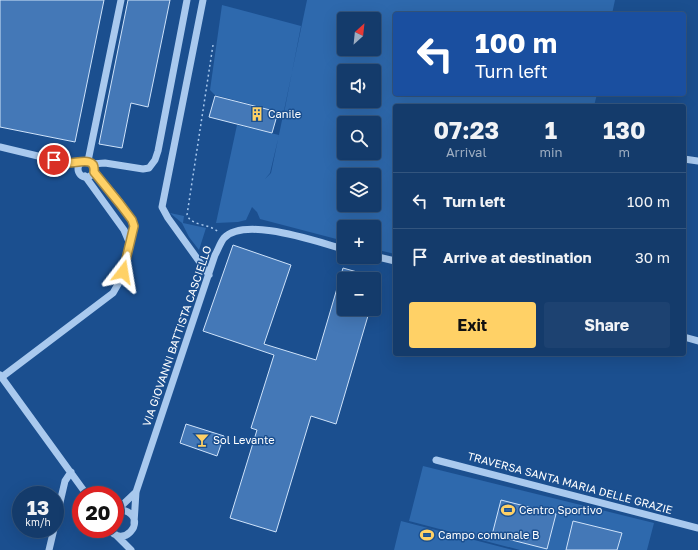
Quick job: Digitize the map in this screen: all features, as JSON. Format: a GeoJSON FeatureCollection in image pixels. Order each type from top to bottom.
{"type":"FeatureCollection","features":[{"type":"Feature","properties":{"kind":"street"},"geometry":{"type":"LineString","coordinates":[[81,486],[1,376],[113,293],[121,279],[134,231],[132,220],[87,162],[121,0]]}},
{"type":"Feature","properties":{"kind":"street"},"geometry":{"type":"LineString","coordinates":[[0,147],[67,163],[87,162],[114,164],[143,169],[152,166],[158,151],[187,0]]}},
{"type":"Feature","properties":{"kind":"street"},"geometry":{"type":"LineString","coordinates":[[203,0],[162,207],[168,218],[209,275]]}},
{"type":"Feature","properties":{"kind":"street"},"geometry":{"type":"LineString","coordinates":[[686,159],[698,161]]}},
{"type":"Feature","properties":{"kind":"street"},"geometry":{"type":"LineString","coordinates":[[87,162],[78,167],[126,234],[130,244]]}},
{"type":"Feature","properties":{"kind":"street"},"geometry":{"type":"LineString","coordinates":[[67,163],[82,174],[90,175],[94,172]]}},
{"type":"Feature","properties":{"kind":"street","name":"VIA GIOVANNI BATTISTA CASCIELLO"},"geometry":{"type":"LineString","coordinates":[[132,550],[131,542],[136,492],[217,250],[224,238],[239,230],[250,228],[284,234],[337,247]]}},
{"type":"Feature","properties":{"kind":"street"},"geometry":{"type":"LineString","coordinates":[[381,258],[393,261]]}},
{"type":"Feature","properties":{"kind":"street"},"geometry":{"type":"LineString","coordinates":[[686,337],[698,340]]}},
{"type":"Feature","properties":{"kind":"street","name":"TRAVERSA SANTA MARIA DELLE GRAZIE"},"geometry":{"type":"LineString","coordinates":[[436,460],[698,528]]}},
{"type":"Feature","properties":{"kind":"street"},"geometry":{"type":"LineString","coordinates":[[64,486],[65,481],[71,472]]}},
{"type":"Feature","properties":{"kind":"street","name":"VIA GIOVANNI BATTISTA CASCIELLO"},"geometry":{"type":"LineString","coordinates":[[124,503],[136,492]]}},
{"type":"Feature","properties":{"kind":"street"},"geometry":{"type":"LineString","coordinates":[[124,512],[129,512],[132,515],[133,527],[126,535],[124,535]]}},
{"type":"Feature","properties":{"kind":"street"},"geometry":{"type":"LineString","coordinates":[[49,550],[52,538]]}},
{"type":"Feature","properties":{"kind":"street"},"geometry":{"type":"LineString","coordinates":[[119,538],[132,550]]}},
{"type":"Feature","properties":{"kind":"path"},"geometry":{"type":"LineString","coordinates":[[213,46],[187,215],[189,220],[194,223],[207,225],[216,229],[224,238]]}},
{"type":"Feature","properties":{"kind":"shaded area"},"geometry":{"type":"Polygon","coordinates":[[[307,0],[615,0],[612,12],[393,12],[393,96],[596,96],[594,104],[393,104],[393,254],[381,251],[381,220],[337,220],[337,239],[260,219],[257,212],[252,207],[246,220],[216,223],[237,125],[279,135],[307,0]],[[278,138],[270,173],[265,179],[271,173],[278,138]]]}},
{"type":"Feature","properties":{"kind":"shaded area"},"geometry":{"type":"Polygon","coordinates":[[[222,5],[301,26],[284,113],[215,95],[210,90],[222,5]]]}},
{"type":"Feature","properties":{"kind":"shaded area"},"geometry":{"type":"Polygon","coordinates":[[[170,213],[184,216],[183,223],[206,228],[199,250],[189,237],[182,223],[170,213]]]}},
{"type":"Feature","properties":{"kind":"shaded area","name":"Centro Sportivo"},"geometry":{"type":"Polygon","coordinates":[[[423,466],[654,523],[647,550],[520,550],[409,521],[423,466]]]}},
{"type":"Feature","properties":{"kind":"shaded area","name":"Campo comunale B"},"geometry":{"type":"Polygon","coordinates":[[[401,521],[513,550],[394,550],[401,521]]]}},
{"type":"Feature","properties":{"kind":"building"},"geometry":{"type":"Polygon","coordinates":[[[0,0],[104,0],[75,142],[0,127],[0,0]]]}},
{"type":"Feature","properties":{"kind":"building"},"geometry":{"type":"Polygon","coordinates":[[[128,0],[170,0],[148,107],[131,103],[122,148],[99,144],[128,0]]]}},
{"type":"Feature","properties":{"kind":"building","name":"Canile"},"geometry":{"type":"Polygon","coordinates":[[[215,96],[278,112],[272,133],[209,117],[215,96]]]}},
{"type":"Feature","properties":{"kind":"building"},"geometry":{"type":"Polygon","coordinates":[[[233,245],[291,265],[264,344],[316,360],[337,288],[337,316],[368,316],[336,424],[311,416],[276,532],[230,518],[257,430],[251,428],[274,355],[203,331],[233,245]]]}},
{"type":"Feature","properties":{"kind":"building"},"geometry":{"type":"Polygon","coordinates":[[[343,268],[357,272],[342,272],[343,268]]]}},
{"type":"Feature","properties":{"kind":"building","name":"Sol Levante"},"geometry":{"type":"Polygon","coordinates":[[[186,424],[224,436],[217,456],[180,443],[186,424]]]}},
{"type":"Feature","properties":{"kind":"building"},"geometry":{"type":"Polygon","coordinates":[[[501,500],[556,514],[547,549],[492,535],[501,500]]]}},
{"type":"Feature","properties":{"kind":"building"},"geometry":{"type":"Polygon","coordinates":[[[573,521],[622,533],[617,550],[566,550],[573,521]]]}},
{"type":"Feature","properties":{"kind":"place","name":"Canile"},"geometry":{"type":"Point","coordinates":[257,114]}},
{"type":"Feature","properties":{"kind":"place","name":"Sol Levante"},"geometry":{"type":"Point","coordinates":[202,440]}},
{"type":"Feature","properties":{"kind":"place","name":"Centro Sportivo"},"geometry":{"type":"Point","coordinates":[508,510]}},
{"type":"Feature","properties":{"kind":"place","name":"Campo comunale B"},"geometry":{"type":"Point","coordinates":[427,535]}},
{"type":"Feature","properties":{"kind":"route"},"geometry":{"type":"LineString","coordinates":[[54,160],[67,163],[83,161],[90,162],[94,166],[94,172],[132,220],[134,231],[123,272]]}}]}
